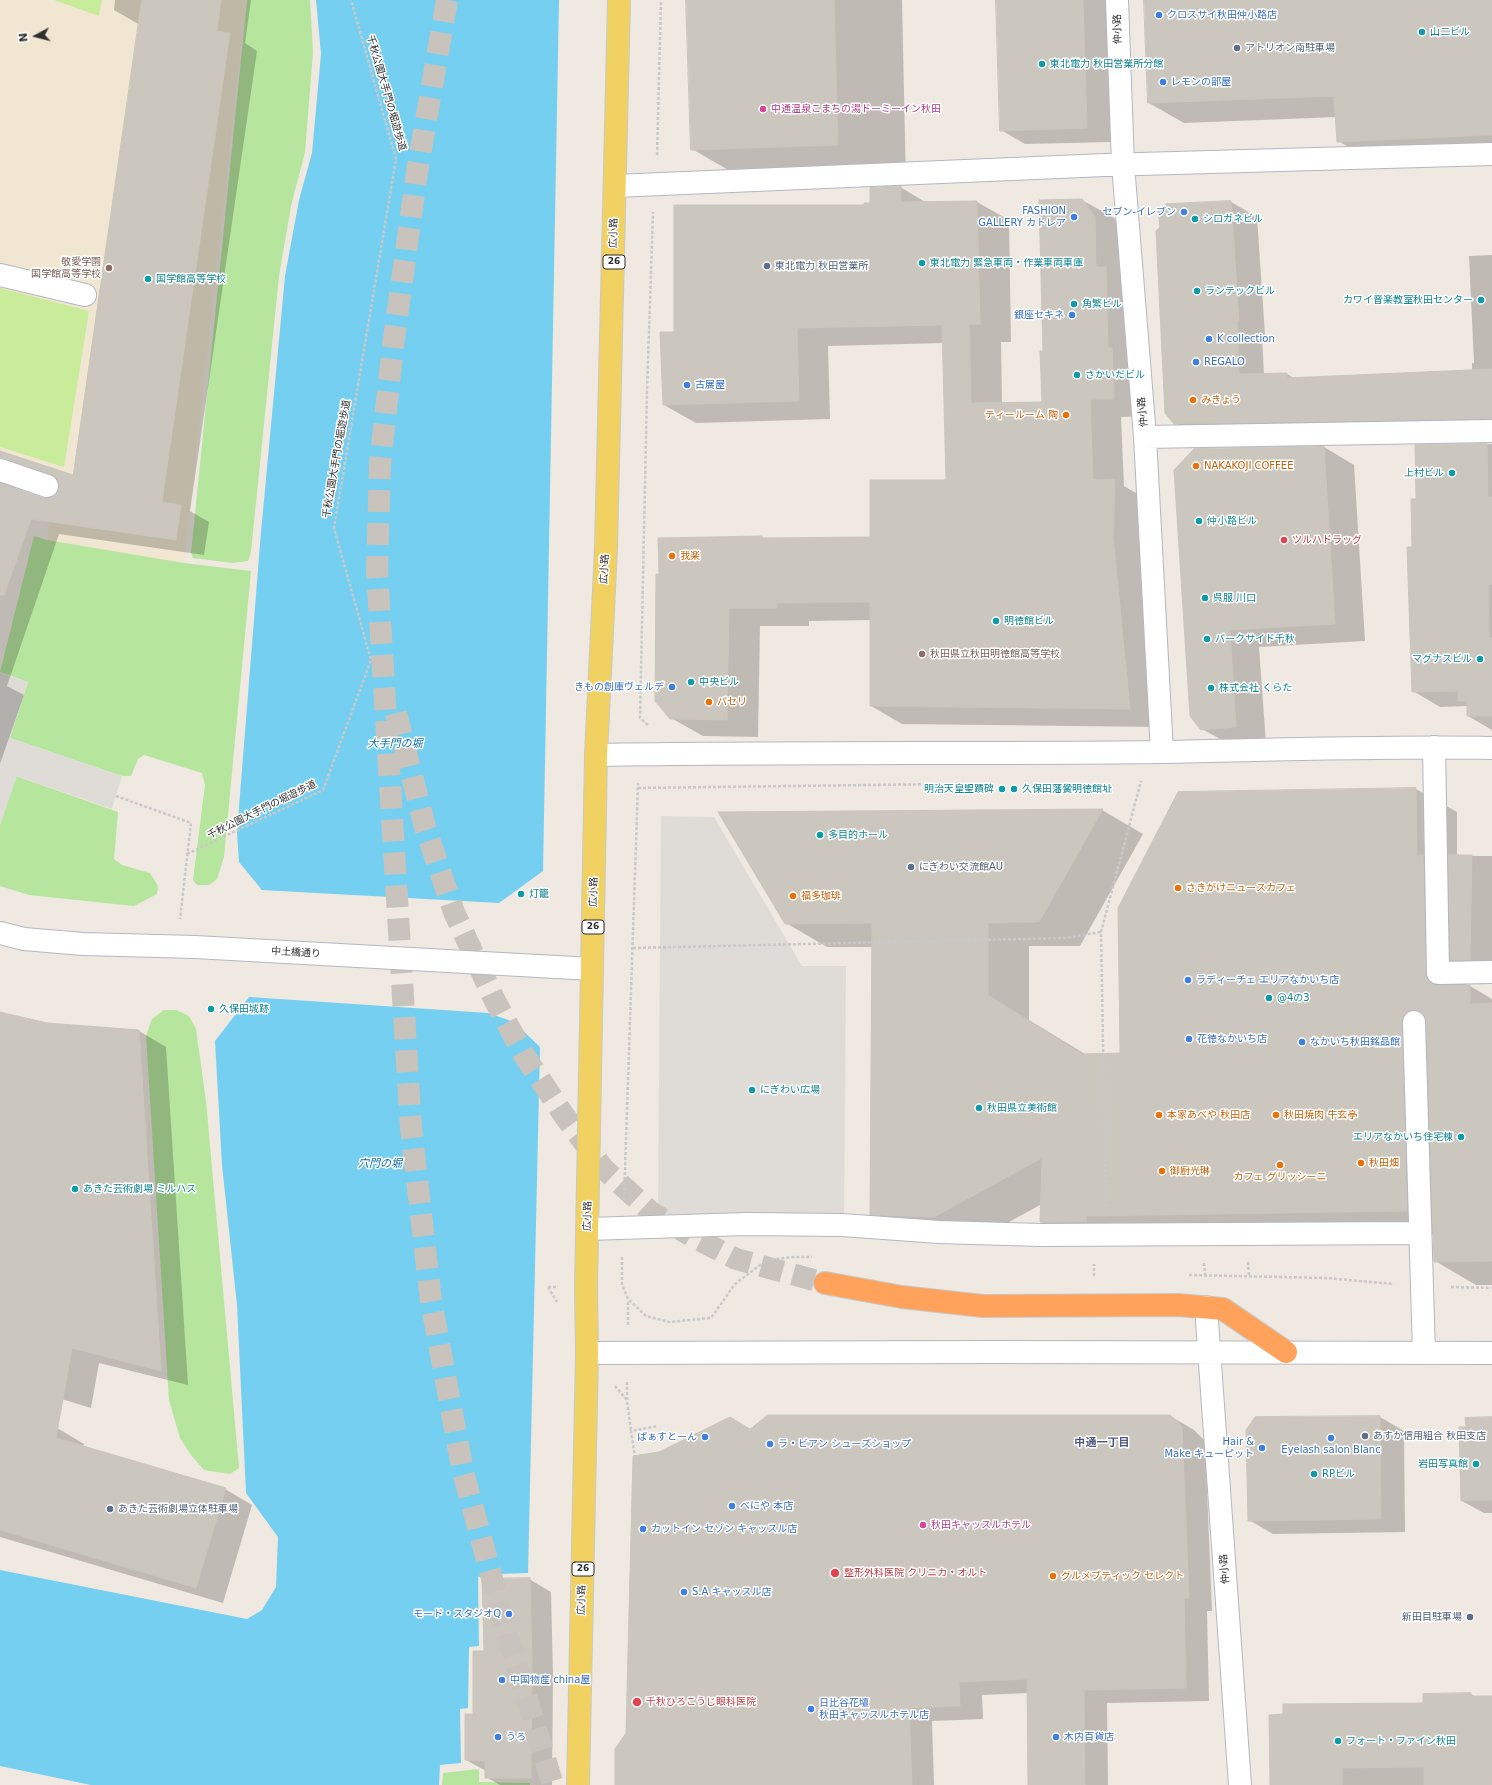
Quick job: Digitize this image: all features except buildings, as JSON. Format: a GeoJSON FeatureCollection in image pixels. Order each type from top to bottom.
{"type":"FeatureCollection","features":[{"type":"Feature","properties":{"kind":"highway"},"geometry":{"type":"LineString","coordinates":[[825,1283],[902,1297],[983,1306],[1179,1305],[1223,1309],[1286,1352]]}},
{"type":"Feature","properties":{"kind":"main road","name":"広小路"},"geometry":{"type":"LineString","coordinates":[[578,1785],[587,1353],[596,755],[606,548],[619,0]]}},
{"type":"Feature","properties":{"kind":"street","name":"仲小路"},"geometry":{"type":"LineString","coordinates":[[1117,0],[1123,165],[1145,437],[1162,752]]}},
{"type":"Feature","properties":{"kind":"street"},"geometry":{"type":"LineString","coordinates":[[615,186],[1123,165],[1492,154]]}},
{"type":"Feature","properties":{"kind":"street"},"geometry":{"type":"LineString","coordinates":[[0,276],[85,295]]}},
{"type":"Feature","properties":{"kind":"street"},"geometry":{"type":"LineString","coordinates":[[1145,437],[1492,431]]}},
{"type":"Feature","properties":{"kind":"street"},"geometry":{"type":"LineString","coordinates":[[0,470],[47,486]]}},
{"type":"Feature","properties":{"kind":"street"},"geometry":{"type":"LineString","coordinates":[[596,755],[1162,752],[1434,747],[1492,748]]}},
{"type":"Feature","properties":{"kind":"street"},"geometry":{"type":"LineString","coordinates":[[1434,747],[1438,973],[1492,972]]}},
{"type":"Feature","properties":{"kind":"street","name":"中土橋通り"},"geometry":{"type":"LineString","coordinates":[[0,933],[24,939],[83,944],[176,947],[592,969]]}},
{"type":"Feature","properties":{"kind":"street"},"geometry":{"type":"LineString","coordinates":[[0,944],[24,939]]}},
{"type":"Feature","properties":{"kind":"street"},"geometry":{"type":"LineString","coordinates":[[1414,1022],[1424,1352]]}},
{"type":"Feature","properties":{"kind":"street"},"geometry":{"type":"LineString","coordinates":[[588,1229],[747,1224],[842,1225],[939,1232],[1041,1235],[1420,1233]]}},
{"type":"Feature","properties":{"kind":"street","name":"仲小路"},"geometry":{"type":"LineString","coordinates":[[1206,1307],[1240,1785]]}},
{"type":"Feature","properties":{"kind":"street"},"geometry":{"type":"LineString","coordinates":[[587,1353],[1492,1353]]}},
{"type":"Feature","properties":{"kind":"path","name":"千秋公園大手門の堀遊歩道"},"geometry":{"type":"LineString","coordinates":[[187,854],[323,790],[371,660],[334,528],[396,159],[351,0]]}},
{"type":"Feature","properties":{"kind":"path"},"geometry":{"type":"LineString","coordinates":[[628,1300],[622,1285],[623,1228],[640,754],[647,399],[653,211],[656,184],[660,0]]}},
{"type":"Feature","properties":{"kind":"path"},"geometry":{"type":"LineString","coordinates":[[640,718],[650,726]]}},
{"type":"Feature","properties":{"kind":"path"},"geometry":{"type":"LineString","coordinates":[[1106,1234],[1101,932],[1141,782]]}},
{"type":"Feature","properties":{"kind":"path"},"geometry":{"type":"LineString","coordinates":[[116,796],[191,823],[176,947]]}},
{"type":"Feature","properties":{"kind":"path"},"geometry":{"type":"LineString","coordinates":[[633,948],[1066,938],[1101,932]]}},
{"type":"Feature","properties":{"kind":"path"},"geometry":{"type":"LineString","coordinates":[[1093,1281],[1094,1259]]}},
{"type":"Feature","properties":{"kind":"path"},"geometry":{"type":"LineString","coordinates":[[627,1400],[636,1463]]}},
{"type":"Feature","properties":{"kind":"path"},"geometry":{"type":"LineString","coordinates":[[631,1431],[658,1426]]}},
{"type":"Feature","properties":{"kind":"shaded area","name":"敬愛学園 国学館高等学校"},"geometry":{"type":"Polygon","coordinates":[[[0,0],[246,0],[184,563],[47,540],[50,516],[0,501],[0,0]]]}},
{"type":"Feature","properties":{"kind":"shaded area"},"geometry":{"type":"Polygon","coordinates":[[[0,673],[28,682],[10,738],[122,776],[112,809],[17,776],[0,825],[0,673]]]}},
{"type":"Feature","properties":{"kind":"shaded area","name":"にぎわい広場"},"geometry":{"type":"Polygon","coordinates":[[[661,816],[714,817],[802,966],[846,966],[844,1215],[658,1214],[661,816]]]}},
{"type":"Feature","properties":{"kind":"green space"},"geometry":{"type":"Polygon","coordinates":[[[54,0],[102,0],[99,16],[54,0]]]}},
{"type":"Feature","properties":{"kind":"green space"},"geometry":{"type":"Polygon","coordinates":[[[247,0],[310,0],[313,52],[305,152],[291,206],[279,276],[251,552],[248,561],[233,563],[193,558],[191,553],[247,0]]]}},
{"type":"Feature","properties":{"kind":"green space"},"geometry":{"type":"Polygon","coordinates":[[[0,288],[89,311],[64,467],[0,447],[0,288]]]}},
{"type":"Feature","properties":{"kind":"green space"},"geometry":{"type":"Polygon","coordinates":[[[34,536],[47,540],[184,563],[251,571],[224,857],[217,879],[209,885],[197,885],[193,880],[205,785],[202,773],[144,755],[138,759],[131,776],[122,776],[10,738],[28,682],[0,672],[34,536]]]}},
{"type":"Feature","properties":{"kind":"green space"},"geometry":{"type":"Polygon","coordinates":[[[16,776],[118,812],[114,859],[122,865],[150,873],[158,886],[157,894],[134,906],[29,895],[0,886],[0,825],[16,776]]]}},
{"type":"Feature","properties":{"kind":"green space"},"geometry":{"type":"Polygon","coordinates":[[[164,1010],[176,1010],[189,1016],[196,1029],[206,1101],[239,1468],[230,1474],[204,1470],[191,1455],[180,1438],[169,1400],[146,1036],[152,1019],[164,1010]]]}},
{"type":"Feature","properties":{"kind":"green space"},"geometry":{"type":"Polygon","coordinates":[[[479,1769],[479,1782],[530,1783],[530,1785],[442,1785],[443,1773],[479,1769]]]}},
{"type":"Feature","properties":{"kind":"water","name":"大手門の堀"},"geometry":{"type":"Polygon","coordinates":[[[316,0],[559,0],[543,871],[499,903],[262,890],[239,862],[237,832],[261,532],[285,276],[299,200],[312,153],[321,54],[316,0]]]}},
{"type":"Feature","properties":{"kind":"water","name":"穴門の堀"},"geometry":{"type":"Polygon","coordinates":[[[249,997],[488,1013],[514,1022],[540,1047],[528,1573],[497,1574],[478,1577],[479,1646],[469,1647],[468,1708],[460,1709],[461,1763],[440,1765],[439,1785],[91,1785],[0,1766],[0,1570],[247,1619],[262,1610],[276,1587],[278,1537],[246,1493],[237,1305],[222,1165],[215,1041],[249,997]]]}},
{"type":"Feature","properties":{"kind":"tunnel"},"geometry":{"type":"LineString","coordinates":[[447,0],[417,172],[393,346],[380,464],[377,571],[411,1128],[431,1301],[463,1472],[508,1637],[553,1785]]}},
{"type":"Feature","properties":{"kind":"tunnel"},"geometry":{"type":"LineString","coordinates":[[396,713],[425,827],[454,912],[494,999],[524,1055],[563,1114],[603,1168],[651,1212],[697,1239],[736,1259],[825,1283]]}},
{"type":"Feature","properties":{"kind":"place","name":"クロスサイ秋田仲小路店"},"geometry":{"type":"Point","coordinates":[1159,15]}},
{"type":"Feature","properties":{"kind":"place","name":"山二ビル"},"geometry":{"type":"Point","coordinates":[1422,32]}},
{"type":"Feature","properties":{"kind":"place","name":"アトリオン南駐車場"},"geometry":{"type":"Point","coordinates":[1237,48]}},
{"type":"Feature","properties":{"kind":"place","name":"東北電力 秋田営業所分館"},"geometry":{"type":"Point","coordinates":[1042,64]}},
{"type":"Feature","properties":{"kind":"place","name":"レモンの部屋"},"geometry":{"type":"Point","coordinates":[1163,82]}},
{"type":"Feature","properties":{"kind":"place","name":"中通温泉こまちの湯ドーミーイン秋田"},"geometry":{"type":"Point","coordinates":[763,109]}},
{"type":"Feature","properties":{"kind":"place","name":"セブン-イレブン"},"geometry":{"type":"Point","coordinates":[1184,212]}},
{"type":"Feature","properties":{"kind":"place","name":"FASHION GALLERY カトレア"},"geometry":{"type":"Point","coordinates":[1074,217]}},
{"type":"Feature","properties":{"kind":"place","name":"シロガネビル"},"geometry":{"type":"Point","coordinates":[1195,219]}},
{"type":"Feature","properties":{"kind":"place","name":"東北電力 緊急車両・作業車両車庫"},"geometry":{"type":"Point","coordinates":[922,263]}},
{"type":"Feature","properties":{"kind":"place","name":"東北電力 秋田営業所"},"geometry":{"type":"Point","coordinates":[767,266]}},
{"type":"Feature","properties":{"kind":"place","name":"敬愛学園 国学館高等学校"},"geometry":{"type":"Point","coordinates":[109,268]}},
{"type":"Feature","properties":{"kind":"place","name":"国学館高等学校"},"geometry":{"type":"Point","coordinates":[148,279]}},
{"type":"Feature","properties":{"kind":"place","name":"ランテックビル"},"geometry":{"type":"Point","coordinates":[1197,291]}},
{"type":"Feature","properties":{"kind":"place","name":"カワイ音楽教室秋田センター"},"geometry":{"type":"Point","coordinates":[1481,300]}},
{"type":"Feature","properties":{"kind":"place","name":"角繁ビル"},"geometry":{"type":"Point","coordinates":[1074,304]}},
{"type":"Feature","properties":{"kind":"place","name":"銀座セキネ"},"geometry":{"type":"Point","coordinates":[1072,315]}},
{"type":"Feature","properties":{"kind":"place","name":"K collection"},"geometry":{"type":"Point","coordinates":[1209,339]}},
{"type":"Feature","properties":{"kind":"place","name":"REGALO"},"geometry":{"type":"Point","coordinates":[1196,362]}},
{"type":"Feature","properties":{"kind":"place","name":"さかいだビル"},"geometry":{"type":"Point","coordinates":[1077,375]}},
{"type":"Feature","properties":{"kind":"place","name":"古展屋"},"geometry":{"type":"Point","coordinates":[687,385]}},
{"type":"Feature","properties":{"kind":"place","name":"みきょう"},"geometry":{"type":"Point","coordinates":[1193,400]}},
{"type":"Feature","properties":{"kind":"place","name":"ティールーム 陶"},"geometry":{"type":"Point","coordinates":[1066,415]}},
{"type":"Feature","properties":{"kind":"place","name":"NAKAKOJI COFFEE"},"geometry":{"type":"Point","coordinates":[1196,466]}},
{"type":"Feature","properties":{"kind":"place","name":"上村ビル"},"geometry":{"type":"Point","coordinates":[1452,473]}},
{"type":"Feature","properties":{"kind":"place","name":"仲小路ビル"},"geometry":{"type":"Point","coordinates":[1199,521]}},
{"type":"Feature","properties":{"kind":"place","name":"ツルハドラッグ"},"geometry":{"type":"Point","coordinates":[1284,540]}},
{"type":"Feature","properties":{"kind":"place","name":"我楽"},"geometry":{"type":"Point","coordinates":[672,556]}},
{"type":"Feature","properties":{"kind":"place","name":"呉服 川口"},"geometry":{"type":"Point","coordinates":[1205,598]}},
{"type":"Feature","properties":{"kind":"place","name":"明徳館ビル"},"geometry":{"type":"Point","coordinates":[996,621]}},
{"type":"Feature","properties":{"kind":"place","name":"パークサイド千秋"},"geometry":{"type":"Point","coordinates":[1207,639]}},
{"type":"Feature","properties":{"kind":"place","name":"秋田県立秋田明徳館高等学校"},"geometry":{"type":"Point","coordinates":[922,654]}},
{"type":"Feature","properties":{"kind":"place","name":"マグナスビル"},"geometry":{"type":"Point","coordinates":[1480,659]}},
{"type":"Feature","properties":{"kind":"place","name":"中央ビル"},"geometry":{"type":"Point","coordinates":[691,682]}},
{"type":"Feature","properties":{"kind":"place","name":"きもの創庫ヴェルデ"},"geometry":{"type":"Point","coordinates":[672,687]}},
{"type":"Feature","properties":{"kind":"place","name":"株式会社 くらた"},"geometry":{"type":"Point","coordinates":[1211,688]}},
{"type":"Feature","properties":{"kind":"place","name":"パセリ"},"geometry":{"type":"Point","coordinates":[709,702]}},
{"type":"Feature","properties":{"kind":"place","name":"明治天皇聖蹟碑"},"geometry":{"type":"Point","coordinates":[1002,789]}},
{"type":"Feature","properties":{"kind":"place","name":"久保田藩黌明徳館址"},"geometry":{"type":"Point","coordinates":[1014,789]}},
{"type":"Feature","properties":{"kind":"place","name":"多目的ホール"},"geometry":{"type":"Point","coordinates":[820,835]}},
{"type":"Feature","properties":{"kind":"place","name":"にぎわい交流館AU"},"geometry":{"type":"Point","coordinates":[911,867]}},
{"type":"Feature","properties":{"kind":"place","name":"さきがけニュースカフェ"},"geometry":{"type":"Point","coordinates":[1178,888]}},
{"type":"Feature","properties":{"kind":"place","name":"灯籠"},"geometry":{"type":"Point","coordinates":[521,894]}},
{"type":"Feature","properties":{"kind":"place","name":"福多珈琲"},"geometry":{"type":"Point","coordinates":[793,896]}},
{"type":"Feature","properties":{"kind":"place","name":"ラディーチェ エリアなかいち店"},"geometry":{"type":"Point","coordinates":[1188,980]}},
{"type":"Feature","properties":{"kind":"place","name":"@4の3"},"geometry":{"type":"Point","coordinates":[1269,998]}},
{"type":"Feature","properties":{"kind":"place","name":"久保田城跡"},"geometry":{"type":"Point","coordinates":[211,1009]}},
{"type":"Feature","properties":{"kind":"place","name":"花徳なかいち店"},"geometry":{"type":"Point","coordinates":[1189,1039]}},
{"type":"Feature","properties":{"kind":"place","name":"なかいち秋田銘品館"},"geometry":{"type":"Point","coordinates":[1302,1042]}},
{"type":"Feature","properties":{"kind":"place","name":"にぎわい広場"},"geometry":{"type":"Point","coordinates":[752,1090]}},
{"type":"Feature","properties":{"kind":"place","name":"秋田県立美術館"},"geometry":{"type":"Point","coordinates":[979,1108]}},
{"type":"Feature","properties":{"kind":"place","name":"本家あべや 秋田店"},"geometry":{"type":"Point","coordinates":[1159,1115]}},
{"type":"Feature","properties":{"kind":"place","name":"秋田焼肉 牛玄亭"},"geometry":{"type":"Point","coordinates":[1276,1115]}},
{"type":"Feature","properties":{"kind":"place","name":"エリアなかいち住宅棟"},"geometry":{"type":"Point","coordinates":[1461,1137]}},
{"type":"Feature","properties":{"kind":"place","name":"秋田畑"},"geometry":{"type":"Point","coordinates":[1361,1163]}},
{"type":"Feature","properties":{"kind":"place","name":"カフェ グリッシーニ"},"geometry":{"type":"Point","coordinates":[1280,1165]}},
{"type":"Feature","properties":{"kind":"place","name":"御廚光琳"},"geometry":{"type":"Point","coordinates":[1162,1171]}},
{"type":"Feature","properties":{"kind":"place","name":"あきた芸術劇場 ミルハス"},"geometry":{"type":"Point","coordinates":[75,1189]}},
{"type":"Feature","properties":{"kind":"place","name":"あすか信用組合 秋田支店"},"geometry":{"type":"Point","coordinates":[1365,1436]}},
{"type":"Feature","properties":{"kind":"place","name":"ぱぁすとーん"},"geometry":{"type":"Point","coordinates":[705,1437]}},
{"type":"Feature","properties":{"kind":"place","name":"Eyelash salon Blanc"},"geometry":{"type":"Point","coordinates":[1331,1438]}},
{"type":"Feature","properties":{"kind":"place","name":"ラ・ビアン シューズショップ"},"geometry":{"type":"Point","coordinates":[770,1444]}},
{"type":"Feature","properties":{"kind":"place","name":"Hair & Make キューピット"},"geometry":{"type":"Point","coordinates":[1262,1448]}},
{"type":"Feature","properties":{"kind":"place","name":"岩田写真館"},"geometry":{"type":"Point","coordinates":[1476,1464]}},
{"type":"Feature","properties":{"kind":"place","name":"RPビル"},"geometry":{"type":"Point","coordinates":[1314,1474]}},
{"type":"Feature","properties":{"kind":"place","name":"べにや 本店"},"geometry":{"type":"Point","coordinates":[732,1506]}},
{"type":"Feature","properties":{"kind":"place","name":"あきた芸術劇場立体駐車場"},"geometry":{"type":"Point","coordinates":[110,1509]}},
{"type":"Feature","properties":{"kind":"place","name":"秋田キャッスルホテル"},"geometry":{"type":"Point","coordinates":[923,1525]}},
{"type":"Feature","properties":{"kind":"place","name":"カットイン セゾン キャッスル店"},"geometry":{"type":"Point","coordinates":[643,1529]}},
{"type":"Feature","properties":{"kind":"place","name":"整形外科医院 クリニカ・オルト"},"geometry":{"type":"Point","coordinates":[835,1573]}},
{"type":"Feature","properties":{"kind":"place","name":"グルメブティック セレクト"},"geometry":{"type":"Point","coordinates":[1053,1576]}},
{"type":"Feature","properties":{"kind":"place","name":"S.A キャッスル店"},"geometry":{"type":"Point","coordinates":[684,1592]}},
{"type":"Feature","properties":{"kind":"place","name":"モード・スタジオQ"},"geometry":{"type":"Point","coordinates":[509,1614]}},
{"type":"Feature","properties":{"kind":"place","name":"新田目駐車場"},"geometry":{"type":"Point","coordinates":[1470,1617]}},
{"type":"Feature","properties":{"kind":"place","name":"中国物産 china屋"},"geometry":{"type":"Point","coordinates":[502,1680]}},
{"type":"Feature","properties":{"kind":"place","name":"千秋ひろこうじ眼科医院"},"geometry":{"type":"Point","coordinates":[637,1702]}},
{"type":"Feature","properties":{"kind":"place","name":"日比谷花壇 秋田キャッスルホテル店"},"geometry":{"type":"Point","coordinates":[811,1709]}},
{"type":"Feature","properties":{"kind":"place","name":"うろ"},"geometry":{"type":"Point","coordinates":[498,1737]}},
{"type":"Feature","properties":{"kind":"place","name":"木内百貨店"},"geometry":{"type":"Point","coordinates":[1056,1737]}},
{"type":"Feature","properties":{"kind":"place","name":"フォート・ファイン秋田"},"geometry":{"type":"Point","coordinates":[1338,1741]}},
{"type":"Feature","properties":{"kind":"district","name":"中通一丁目"},"geometry":{"type":"Point","coordinates":[1102,1443]}}]}
